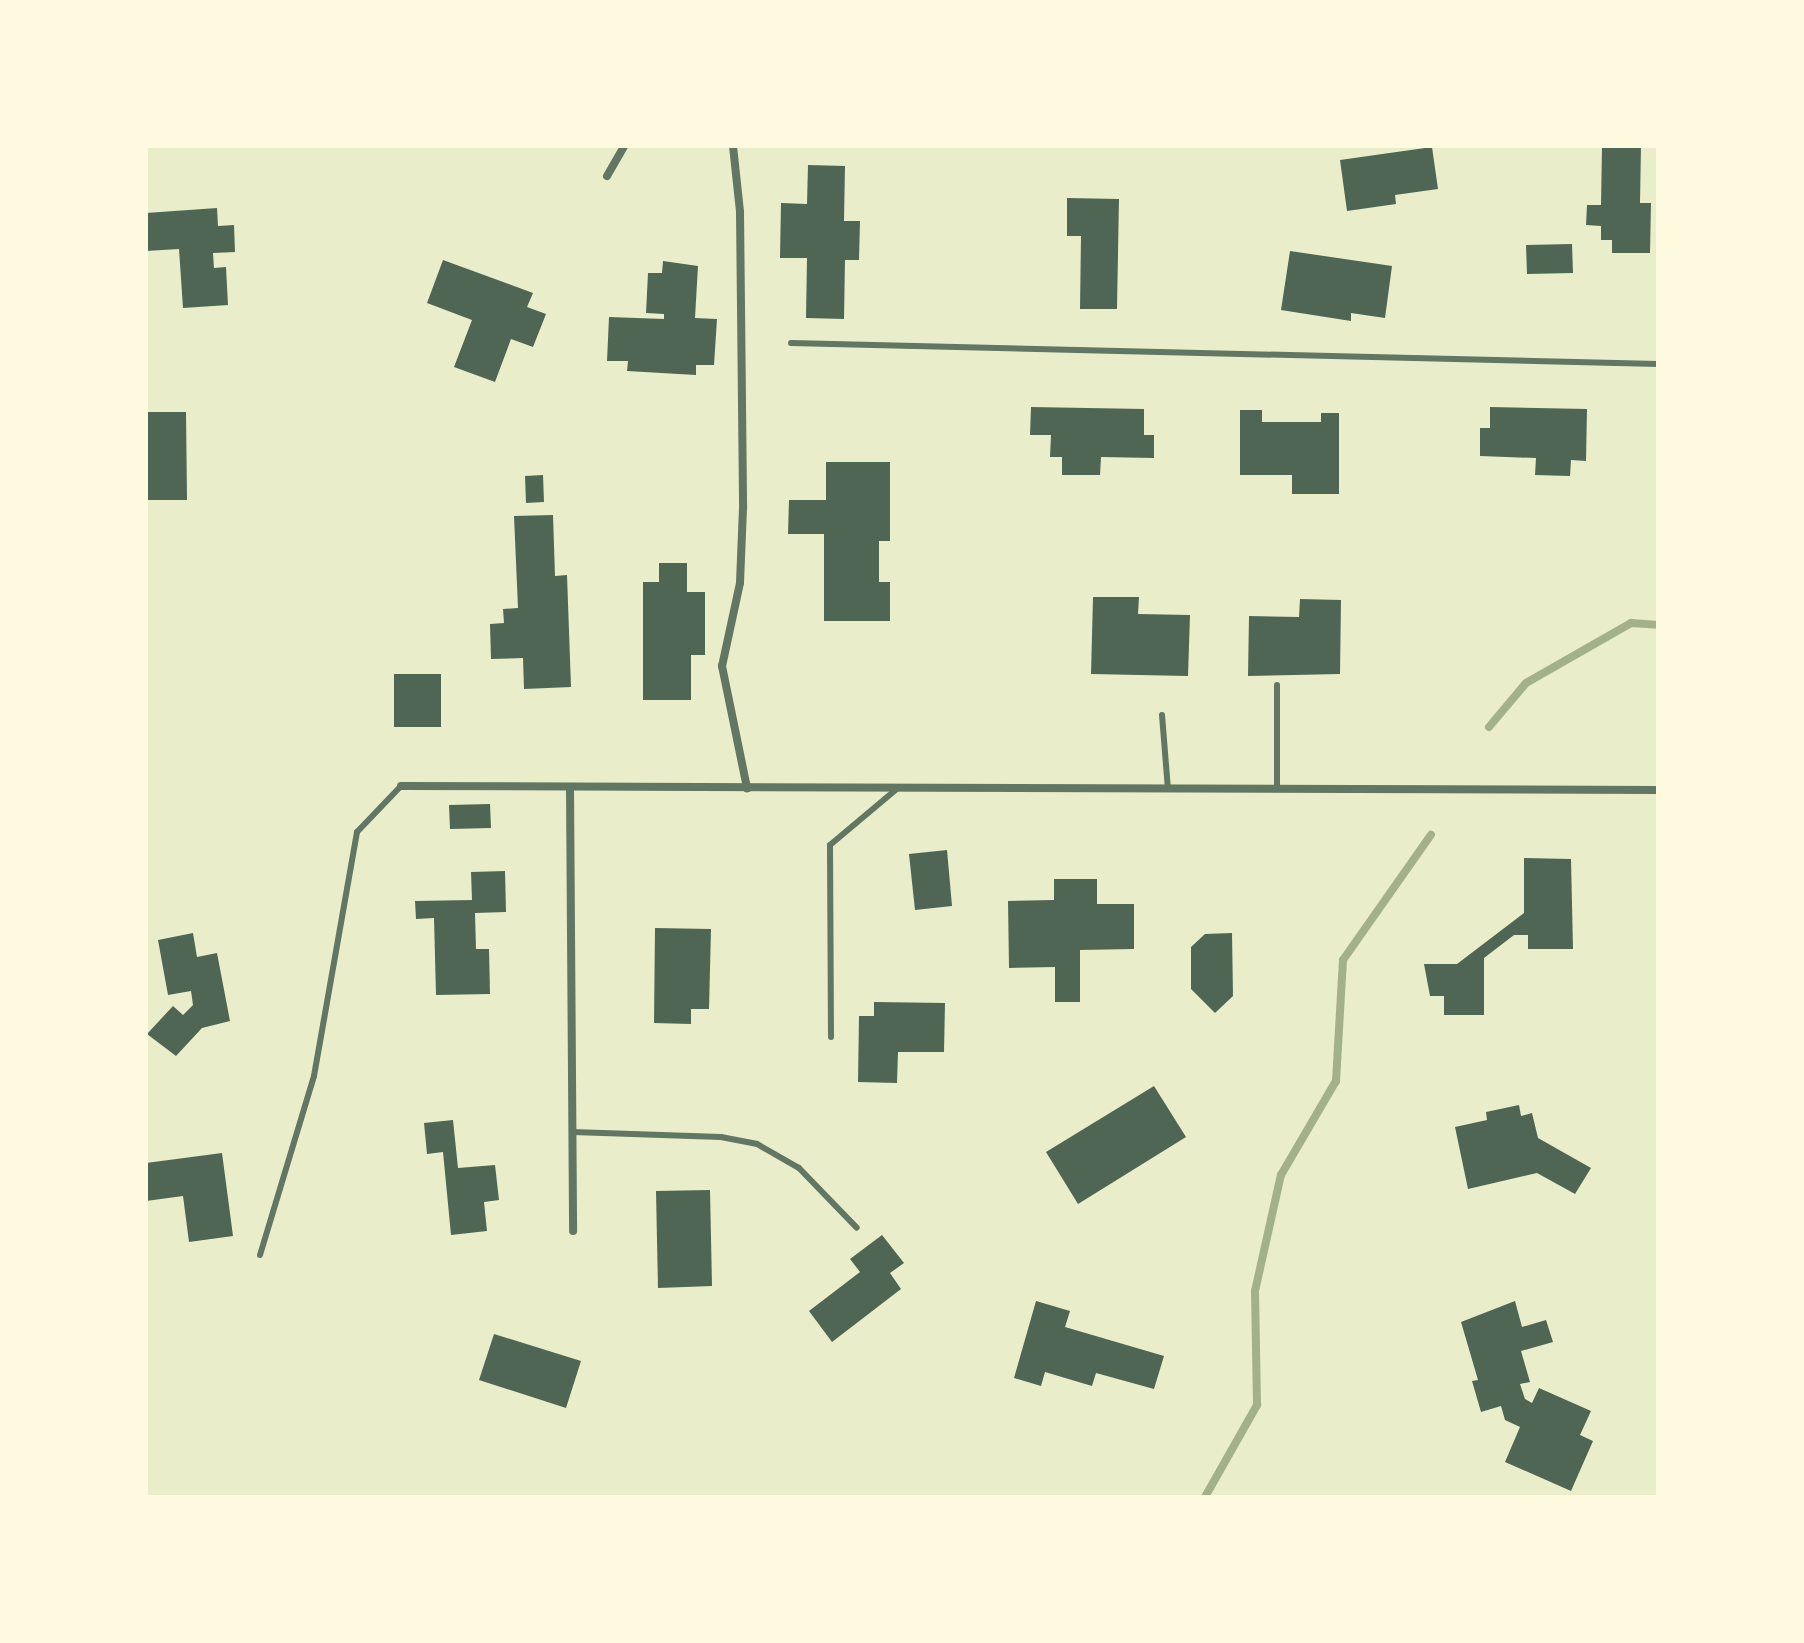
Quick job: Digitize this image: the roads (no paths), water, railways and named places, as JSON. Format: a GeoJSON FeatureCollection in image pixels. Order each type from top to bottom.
{"type":"FeatureCollection","features":[{"type":"Feature","properties":{"kind":"street"},"geometry":{"type":"LineString","coordinates":[[607,176],[624,146]]}},
{"type":"Feature","properties":{"kind":"street"},"geometry":{"type":"LineString","coordinates":[[733,146],[740,212],[743,508],[740,583],[722,666],[747,788]]}},
{"type":"Feature","properties":{"kind":"street"},"geometry":{"type":"LineString","coordinates":[[401,786],[1658,790]]}},
{"type":"Feature","properties":{"kind":"street"},"geometry":{"type":"LineString","coordinates":[[570,788],[573,1231]]}},
{"type":"Feature","properties":{"kind":"lane"},"geometry":{"type":"LineString","coordinates":[[791,343],[1658,364]]}},
{"type":"Feature","properties":{"kind":"lane"},"geometry":{"type":"LineString","coordinates":[[1277,685],[1277,789]]}},
{"type":"Feature","properties":{"kind":"lane"},"geometry":{"type":"LineString","coordinates":[[1162,715],[1168,789]]}},
{"type":"Feature","properties":{"kind":"lane"},"geometry":{"type":"LineString","coordinates":[[260,1255],[314,1076],[357,832],[401,786]]}},
{"type":"Feature","properties":{"kind":"lane"},"geometry":{"type":"LineString","coordinates":[[831,1037],[830,845],[898,788]]}},
{"type":"Feature","properties":{"kind":"lane"},"geometry":{"type":"LineString","coordinates":[[573,1132],[721,1137],[757,1144],[799,1168],[857,1228]]}},
{"type":"Feature","properties":{"kind":"waterway"},"geometry":{"type":"LineString","coordinates":[[1489,727],[1526,683],[1631,623],[1658,625]]}},
{"type":"Feature","properties":{"kind":"waterway"},"geometry":{"type":"LineString","coordinates":[[1205,1497],[1257,1405],[1255,1291],[1281,1175],[1336,1081],[1343,960],[1431,835]]}}]}
